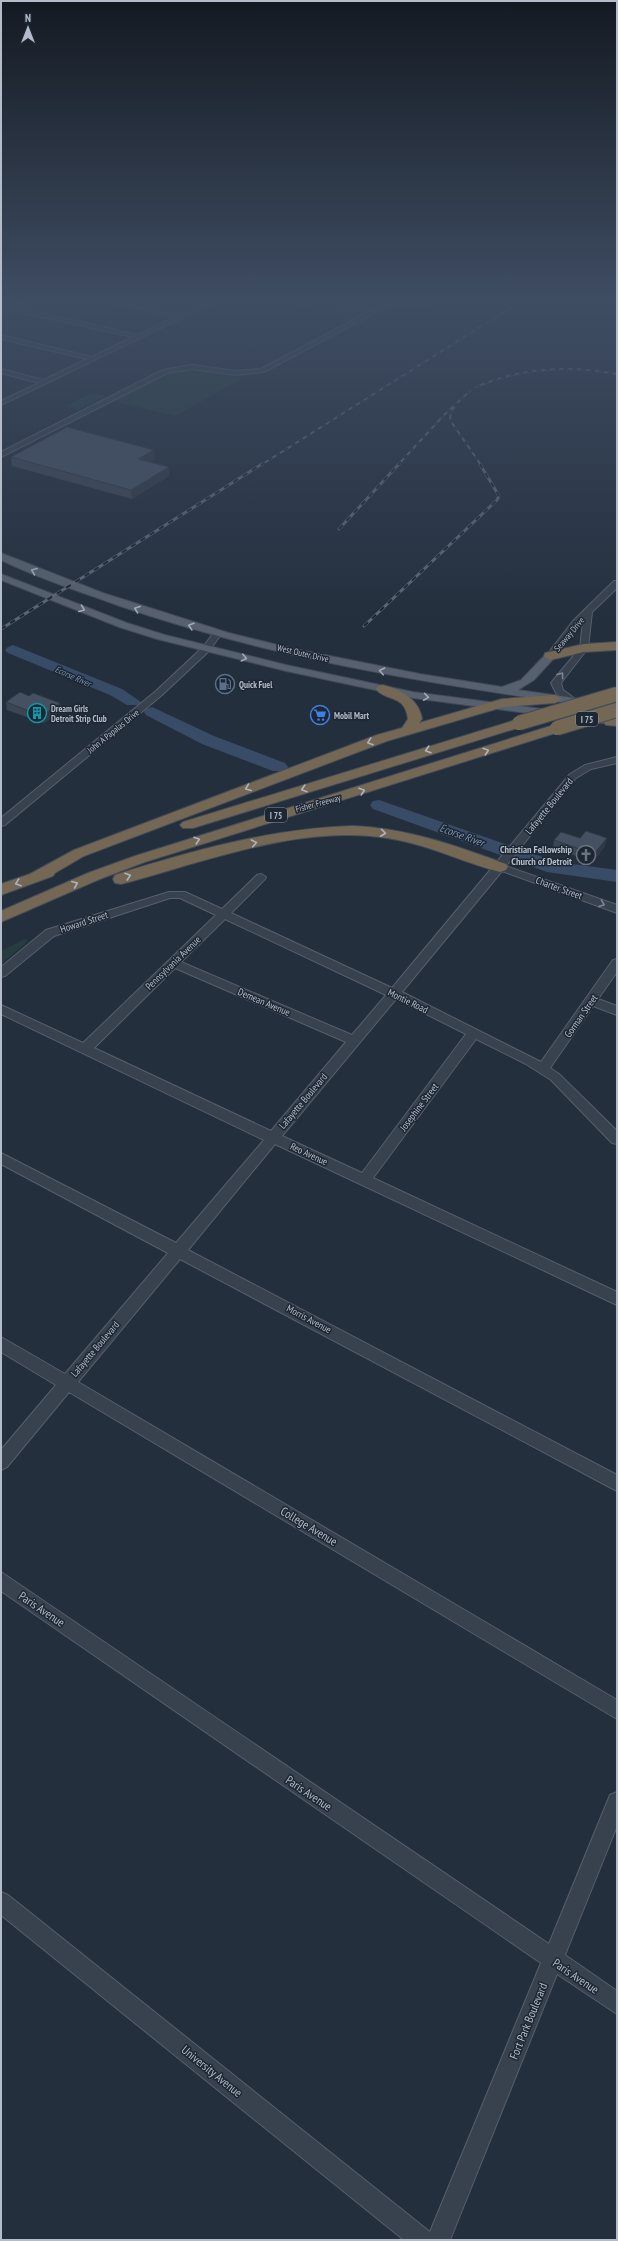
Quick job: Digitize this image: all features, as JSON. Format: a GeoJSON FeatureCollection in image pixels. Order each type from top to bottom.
{"type":"FeatureCollection","features":[{"type":"Feature","properties":{"kind":"highway"},"geometry":{"type":"LineString","coordinates":[[550,656],[584,648],[617,646]]}},
{"type":"Feature","properties":{"kind":"highway"},"geometry":{"type":"LineString","coordinates":[[383,689],[402,697],[413,708],[415,719],[407,731]]}},
{"type":"Feature","properties":{"kind":"highway","name":"Fisher Freeway"},"geometry":{"type":"LineString","coordinates":[[1,890],[201,820],[617,694]]}},
{"type":"Feature","properties":{"kind":"highway"},"geometry":{"type":"LineString","coordinates":[[36,877],[79,853],[150,828],[333,755],[491,706],[518,701],[556,699]]}},
{"type":"Feature","properties":{"kind":"highway","name":"Fisher Freeway"},"geometry":{"type":"LineString","coordinates":[[1,916],[94,876],[140,859],[557,728],[616,718]]}},
{"type":"Feature","properties":{"kind":"highway"},"geometry":{"type":"LineString","coordinates":[[1,926],[74,896],[135,874],[238,847],[310,833],[362,830],[402,836],[507,858]]}},
{"type":"Feature","properties":{"kind":"main road","name":"West Outer Drive"},"geometry":{"type":"LineString","coordinates":[[1,556],[35,571],[139,610],[218,633],[419,679],[573,701],[616,718]]}},
{"type":"Feature","properties":{"kind":"main road","name":"West Outer Drive"},"geometry":{"type":"LineString","coordinates":[[1,577],[123,625],[206,649],[286,668],[383,689],[491,706],[616,718]]}},
{"type":"Feature","properties":{"kind":"main road"},"geometry":{"type":"LineString","coordinates":[[286,668],[306,665],[309,662],[310,655]]}},
{"type":"Feature","properties":{"kind":"main road"},"geometry":{"type":"LineString","coordinates":[[490,690],[507,690],[519,686],[550,656]]}},
{"type":"Feature","properties":{"kind":"main road"},"geometry":{"type":"LineString","coordinates":[[326,677],[329,667],[346,663]]}},
{"type":"Feature","properties":{"kind":"street"},"geometry":{"type":"LineString","coordinates":[[1,455],[99,405]]}},
{"type":"Feature","properties":{"kind":"street","name":"Seaway Drive"},"geometry":{"type":"LineString","coordinates":[[550,656],[588,612],[617,582]]}},
{"type":"Feature","properties":{"kind":"street","name":"Seaway Drive"},"geometry":{"type":"LineString","coordinates":[[573,701],[559,691],[556,683],[584,648],[588,612]]}},
{"type":"Feature","properties":{"kind":"street","name":"John A Papalas Drive"},"geometry":{"type":"LineString","coordinates":[[1,823],[159,693],[206,649],[218,633]]}},
{"type":"Feature","properties":{"kind":"street","name":"Lafayette Boulevard"},"geometry":{"type":"LineString","coordinates":[[1,1462],[394,994],[573,776],[588,767],[617,760]]}},
{"type":"Feature","properties":{"kind":"street","name":"Charter Street"},"geometry":{"type":"LineString","coordinates":[[507,858],[617,909]]}},
{"type":"Feature","properties":{"kind":"street","name":"Pennsylvania Avenue"},"geometry":{"type":"LineString","coordinates":[[85,1049],[261,877]]}},
{"type":"Feature","properties":{"kind":"street","name":"Montie Road"},"geometry":{"type":"LineString","coordinates":[[178,894],[186,895],[223,914],[394,994],[543,1069],[555,1077],[617,1140]]}},
{"type":"Feature","properties":{"kind":"street","name":"Howard Street"},"geometry":{"type":"LineString","coordinates":[[1,973],[50,933],[178,894]]}},
{"type":"Feature","properties":{"kind":"street","name":"Demean Avenue"},"geometry":{"type":"LineString","coordinates":[[173,963],[354,1040]]}},
{"type":"Feature","properties":{"kind":"street","name":"Gorman Street"},"geometry":{"type":"LineString","coordinates":[[543,1069],[592,1001],[617,963]]}},
{"type":"Feature","properties":{"kind":"street"},"geometry":{"type":"LineString","coordinates":[[592,1001],[617,1011]]}},
{"type":"Feature","properties":{"kind":"street","name":"Reo Avenue"},"geometry":{"type":"LineString","coordinates":[[1,1009],[272,1138],[617,1299]]}},
{"type":"Feature","properties":{"kind":"street","name":"Josephine Street"},"geometry":{"type":"LineString","coordinates":[[364,1180],[474,1033]]}},
{"type":"Feature","properties":{"kind":"street","name":"Morris Avenue"},"geometry":{"type":"LineString","coordinates":[[1,1158],[178,1250],[617,1483]]}},
{"type":"Feature","properties":{"kind":"street","name":"College Avenue"},"geometry":{"type":"LineString","coordinates":[[1,1344],[68,1382],[617,1710]]}},
{"type":"Feature","properties":{"kind":"street","name":"Paris Avenue"},"geometry":{"type":"LineString","coordinates":[[1,1581],[617,2003]]}},
{"type":"Feature","properties":{"kind":"street","name":"Fort Park Boulevard"},"geometry":{"type":"LineString","coordinates":[[438,2240],[617,1802]]}},
{"type":"Feature","properties":{"kind":"street","name":"University Avenue"},"geometry":{"type":"LineString","coordinates":[[1,1902],[422,2240]]}},
{"type":"Feature","properties":{"kind":"green space"},"geometry":{"type":"Polygon","coordinates":[[[68,405],[89,405],[78,410],[65,406],[68,405]]]}},
{"type":"Feature","properties":{"kind":"green space"},"geometry":{"type":"Polygon","coordinates":[[[127,405],[195,405],[175,416],[127,405]]]}},
{"type":"Feature","properties":{"kind":"green space"},"geometry":{"type":"Polygon","coordinates":[[[25,939],[28,941],[1,964],[1,951],[25,939]]]}},
{"type":"Feature","properties":{"kind":"building"},"geometry":{"type":"Polygon","coordinates":[[[67,427],[154,450],[138,459],[169,467],[131,490],[11,457],[67,427]]]}},
{"type":"Feature","properties":{"kind":"building"},"geometry":{"type":"Polygon","coordinates":[[[20,692],[29,696],[33,693],[60,703],[42,716],[6,702],[20,692]]]}},
{"type":"Feature","properties":{"kind":"building"},"geometry":{"type":"Polygon","coordinates":[[[586,831],[607,838],[594,854],[554,840],[561,832],[580,838],[586,831]]]}},
{"type":"Feature","properties":{"kind":"waterway","name":"Ecorse River"},"geometry":{"type":"LineString","coordinates":[[13,650],[83,680],[116,692],[133,702]]}},
{"type":"Feature","properties":{"kind":"waterway","name":"Ecorse River"},"geometry":{"type":"LineString","coordinates":[[152,712],[208,740],[279,767]]}},
{"type":"Feature","properties":{"kind":"waterway","name":"Ecorse River"},"geometry":{"type":"LineString","coordinates":[[379,805],[554,868],[617,876]]}},
{"type":"Feature","properties":{"kind":"railway"},"geometry":{"type":"LineString","coordinates":[[261,465],[357,405]]}},
{"type":"Feature","properties":{"kind":"railway"},"geometry":{"type":"LineString","coordinates":[[398,465],[455,405]]}},
{"type":"Feature","properties":{"kind":"railway"},"geometry":{"type":"LineString","coordinates":[[456,405],[451,412],[450,420],[481,465]]}},
{"type":"Feature","properties":{"kind":"railway"},"geometry":{"type":"LineString","coordinates":[[1,629],[262,464]]}},
{"type":"Feature","properties":{"kind":"railway"},"geometry":{"type":"LineString","coordinates":[[339,529],[399,464]]}},
{"type":"Feature","properties":{"kind":"railway"},"geometry":{"type":"LineString","coordinates":[[364,626],[497,500],[499,496],[480,464]]}},
{"type":"Feature","properties":{"kind":"place","name":"Quick Fuel"},"geometry":{"type":"Point","coordinates":[225,684]}},
{"type":"Feature","properties":{"kind":"place","name":"Dream Girls Detroit Strip Club"},"geometry":{"type":"Point","coordinates":[37,713]}},
{"type":"Feature","properties":{"kind":"place","name":"Mobil Mart"},"geometry":{"type":"Point","coordinates":[320,715]}},
{"type":"Feature","properties":{"kind":"place","name":"Christian Fellowship Church of Detroit"},"geometry":{"type":"Point","coordinates":[586,855]}}]}
